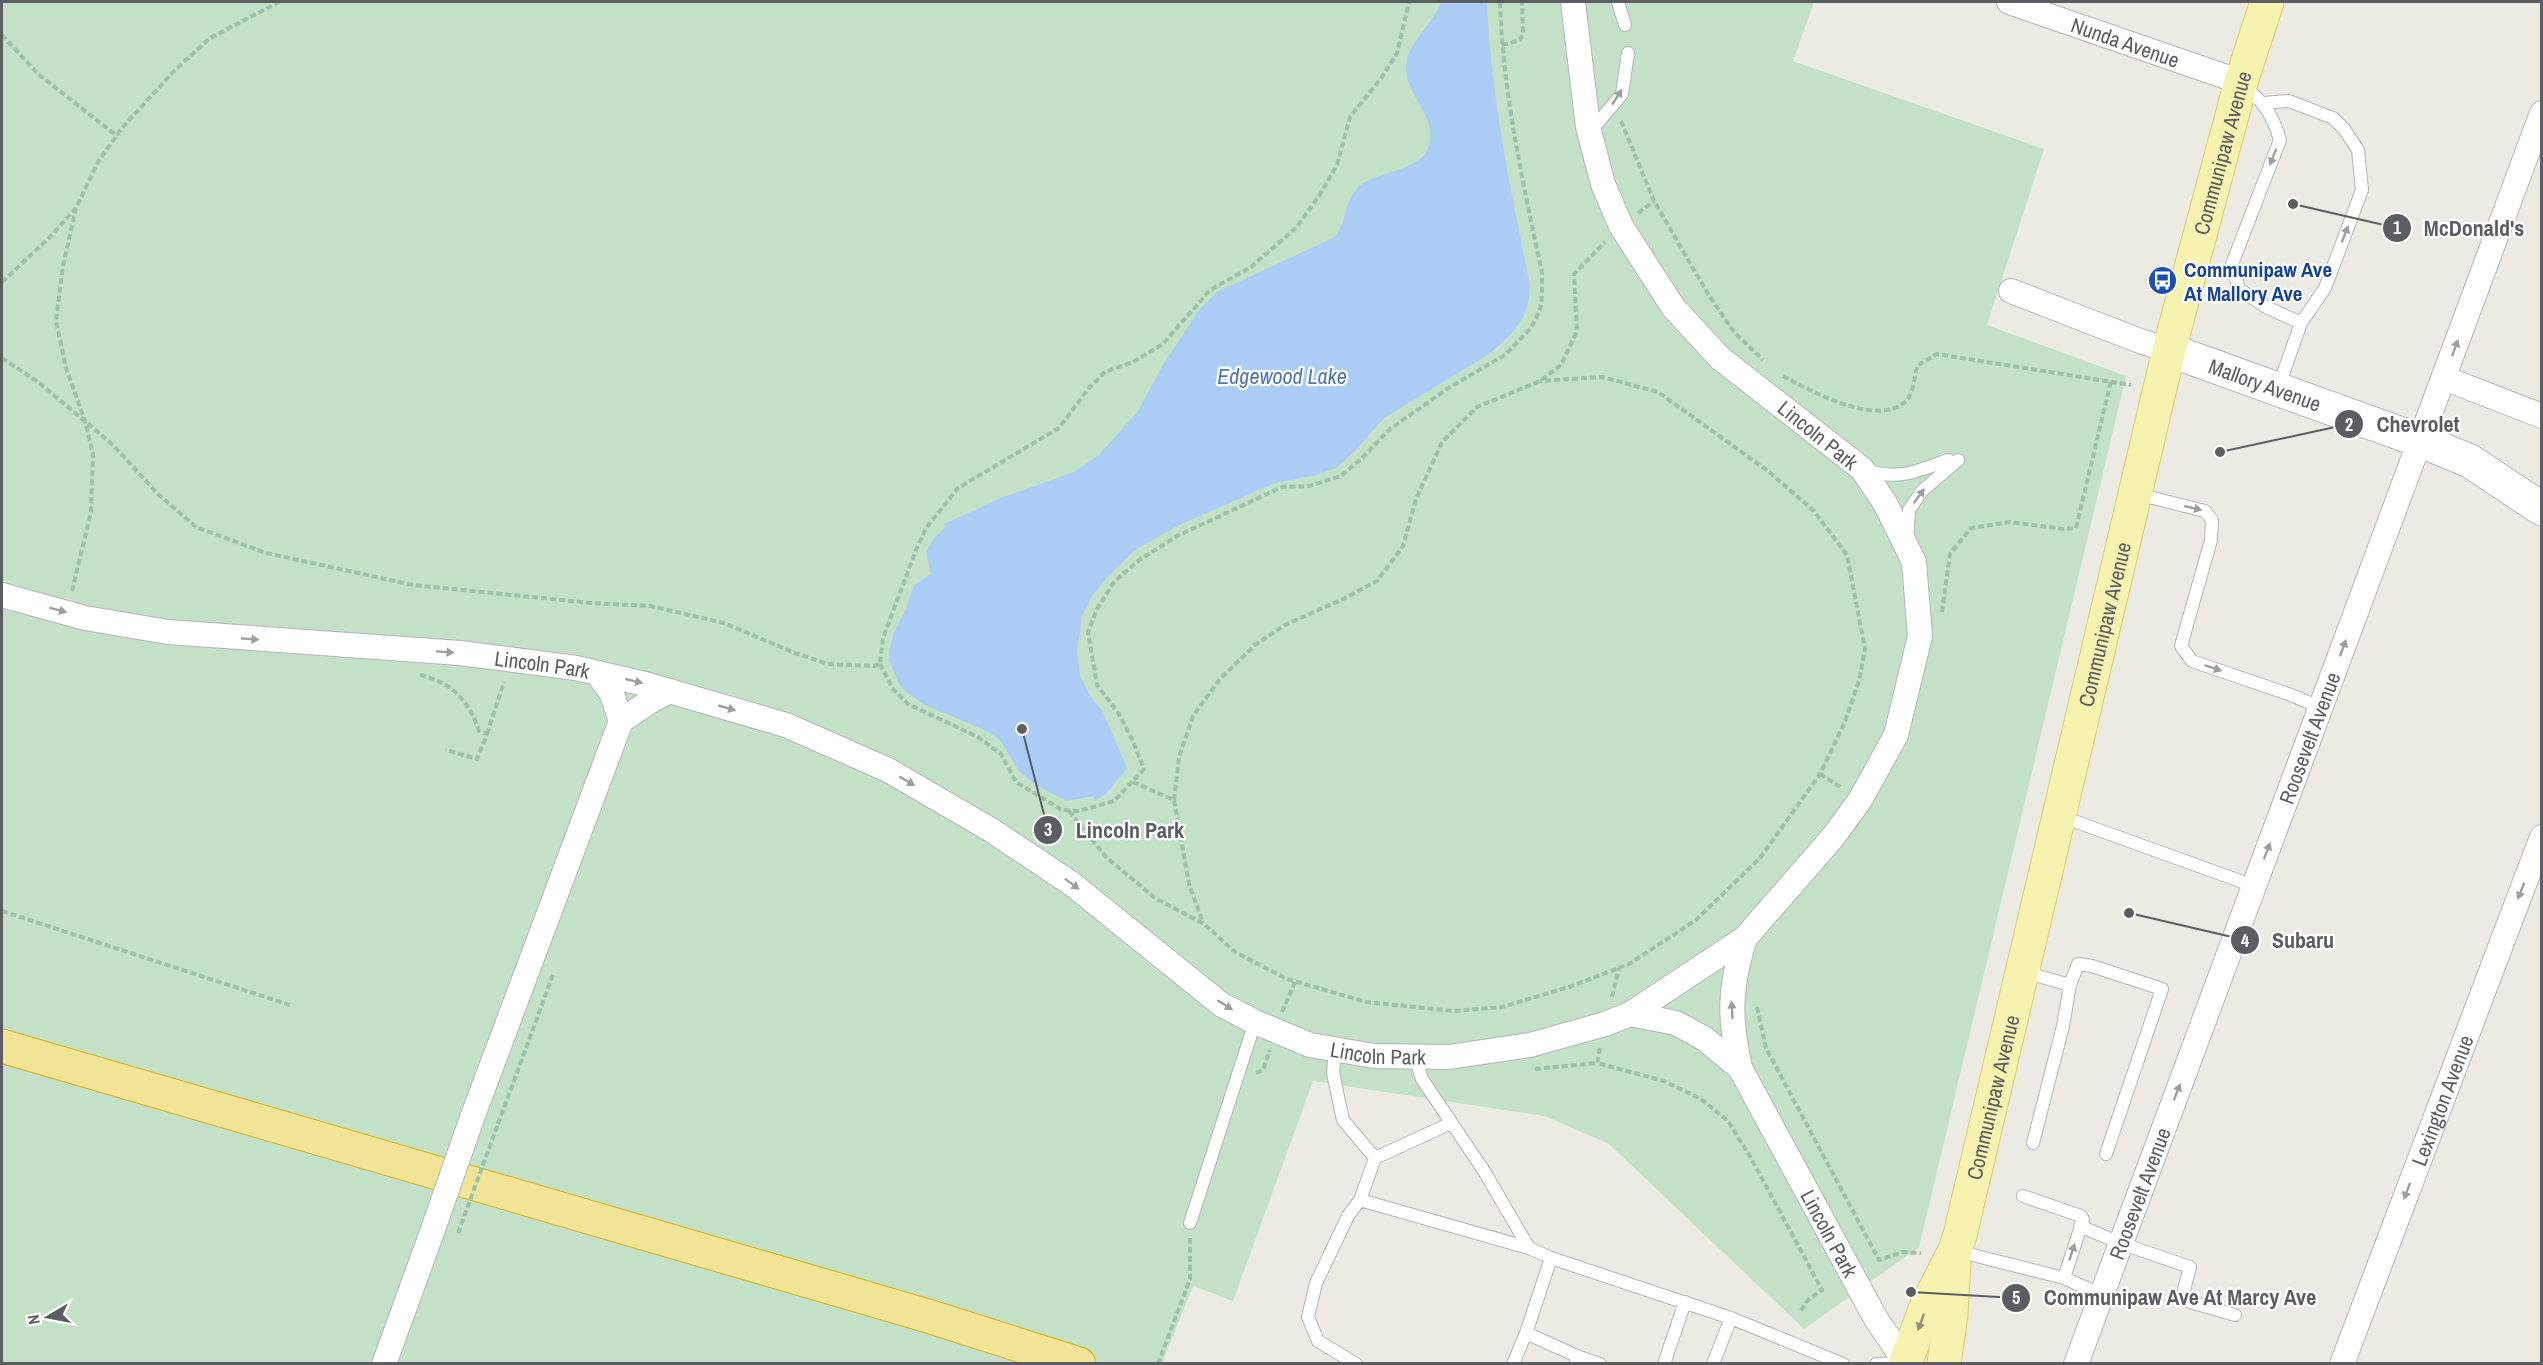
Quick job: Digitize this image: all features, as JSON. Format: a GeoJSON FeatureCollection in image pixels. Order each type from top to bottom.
{"type":"FeatureCollection","features":[{"type":"Feature","properties":{"kind":"highway"},"geometry":{"type":"LineString","coordinates":[[2,1046],[928,1316],[1079,1364]]}},
{"type":"Feature","properties":{"kind":"main road","name":"Communipaw Avenue"},"geometry":{"type":"LineString","coordinates":[[1944,1364],[1951,1316],[1955,1250],[2023,972],[2169,350],[2253,93],[2267,2]]}},
{"type":"Feature","properties":{"kind":"main road","name":"Communipaw Avenue"},"geometry":{"type":"LineString","coordinates":[[1896,1363],[1955,1250]]}},
{"type":"Feature","properties":{"kind":"street","name":"Lincoln Park"},"geometry":{"type":"LineString","coordinates":[[2,595],[85,618],[168,632],[460,653],[597,673],[670,691],[786,726],[888,770],[991,830],[1072,884],[1222,1005],[1255,1022],[1310,1045],[1374,1056],[1449,1057],[1530,1045],[1605,1024],[1630,1014],[1745,938],[1833,837],[1860,800],[1896,735],[1920,636],[1914,562],[1885,503],[1862,469],[1720,358],[1673,307],[1621,226],[1603,184],[1589,133],[1573,2]]}},
{"type":"Feature","properties":{"kind":"street","name":"Nunda Avenue"},"geometry":{"type":"LineString","coordinates":[[2009,2],[2253,93]]}},
{"type":"Feature","properties":{"kind":"street","name":"Roosevelt Avenue"},"geometry":{"type":"LineString","coordinates":[[2076,1364],[2541,114]]}},
{"type":"Feature","properties":{"kind":"street","name":"Mallory Avenue"},"geometry":{"type":"LineString","coordinates":[[2011,291],[2140,342],[2278,389],[2470,461],[2541,509]]}},
{"type":"Feature","properties":{"kind":"street"},"geometry":{"type":"LineString","coordinates":[[2444,378],[2541,416]]}},
{"type":"Feature","properties":{"kind":"street"},"geometry":{"type":"LineString","coordinates":[[597,673],[612,694],[621,721]]}},
{"type":"Feature","properties":{"kind":"street"},"geometry":{"type":"LineString","coordinates":[[384,1364],[472,1118],[621,721],[670,691]]}},
{"type":"Feature","properties":{"kind":"street","name":"Lexington Avenue"},"geometry":{"type":"LineString","coordinates":[[2342,1364],[2541,837]]}},
{"type":"Feature","properties":{"kind":"street","name":"Lincoln Park"},"geometry":{"type":"LineString","coordinates":[[1745,938],[1735,968],[1731,1004],[1733,1036],[1740,1068],[1876,1319],[1896,1363]]}},
{"type":"Feature","properties":{"kind":"street","name":"Lincoln Park"},"geometry":{"type":"LineString","coordinates":[[1630,1014],[1676,1023],[1705,1039],[1740,1068]]}},
{"type":"Feature","properties":{"kind":"lane"},"geometry":{"type":"LineString","coordinates":[[1618,2],[1625,25]]}},
{"type":"Feature","properties":{"kind":"lane"},"geometry":{"type":"LineString","coordinates":[[1589,133],[1622,94],[1628,54]]}},
{"type":"Feature","properties":{"kind":"lane"},"geometry":{"type":"LineString","coordinates":[[2253,93],[2274,120],[2280,140],[2232,264],[2239,289],[2266,308],[2301,323]]}},
{"type":"Feature","properties":{"kind":"lane"},"geometry":{"type":"LineString","coordinates":[[2253,93],[2289,101],[2333,118],[2344,129],[2358,150],[2362,190],[2325,288],[2301,323],[2278,389]]}},
{"type":"Feature","properties":{"kind":"lane"},"geometry":{"type":"LineString","coordinates":[[1862,469],[1882,476],[1909,474],[1953,460],[1922,491],[1909,510],[1907,547]]}},
{"type":"Feature","properties":{"kind":"lane"},"geometry":{"type":"LineString","coordinates":[[2136,493],[2205,511],[2212,520],[2211,540],[2181,646],[2192,661],[2294,696],[2321,708]]}},
{"type":"Feature","properties":{"kind":"lane"},"geometry":{"type":"LineString","coordinates":[[2060,816],[2254,886]]}},
{"type":"Feature","properties":{"kind":"lane"},"geometry":{"type":"LineString","coordinates":[[2033,1143],[2064,1026],[2070,985],[2078,964],[2092,966],[2162,989],[2106,1154]]}},
{"type":"Feature","properties":{"kind":"lane"},"geometry":{"type":"LineString","coordinates":[[2023,972],[2070,985]]}},
{"type":"Feature","properties":{"kind":"lane"},"geometry":{"type":"LineString","coordinates":[[1190,1223],[1255,1022]]}},
{"type":"Feature","properties":{"kind":"lane"},"geometry":{"type":"LineString","coordinates":[[1335,1049],[1334,1073],[1343,1120],[1375,1158]]}},
{"type":"Feature","properties":{"kind":"lane"},"geometry":{"type":"LineString","coordinates":[[1415,1057],[1422,1079],[1484,1171],[1529,1248]]}},
{"type":"Feature","properties":{"kind":"lane"},"geometry":{"type":"LineString","coordinates":[[1356,1364],[1318,1341],[1308,1317],[1316,1282],[1348,1216],[1360,1200],[1375,1158],[1452,1123]]}},
{"type":"Feature","properties":{"kind":"lane"},"geometry":{"type":"LineString","coordinates":[[2023,1196],[2081,1216],[2083,1220],[2064,1278]]}},
{"type":"Feature","properties":{"kind":"lane"},"geometry":{"type":"LineString","coordinates":[[1360,1200],[1529,1248],[1551,1258],[1731,1317],[1843,1364]]}},
{"type":"Feature","properties":{"kind":"lane"},"geometry":{"type":"LineString","coordinates":[[2080,1226],[2120,1243],[2190,1267],[2184,1290],[2187,1301],[2235,1315]]}},
{"type":"Feature","properties":{"kind":"lane"},"geometry":{"type":"LineString","coordinates":[[1955,1250],[2064,1278],[2102,1295]]}},
{"type":"Feature","properties":{"kind":"lane"},"geometry":{"type":"LineString","coordinates":[[1513,1364],[1551,1258]]}},
{"type":"Feature","properties":{"kind":"lane"},"geometry":{"type":"LineString","coordinates":[[1664,1364],[1685,1302]]}},
{"type":"Feature","properties":{"kind":"lane"},"geometry":{"type":"LineString","coordinates":[[1713,1364],[1731,1317]]}},
{"type":"Feature","properties":{"kind":"lane"},"geometry":{"type":"LineString","coordinates":[[1526,1333],[1578,1360],[1600,1364]]}},
{"type":"Feature","properties":{"kind":"path"},"geometry":{"type":"LineString","coordinates":[[67,613],[91,512],[93,454],[86,421],[66,368],[56,321],[63,266],[76,208],[98,162],[117,136],[175,70],[210,38],[279,2]]}},
{"type":"Feature","properties":{"kind":"path"},"geometry":{"type":"LineString","coordinates":[[1409,2],[1397,53],[1382,77],[1350,117],[1336,165],[1307,214],[1284,240],[1251,267],[1210,290],[1163,344],[1133,362],[1105,372],[1089,388],[1059,428],[957,488],[926,528],[916,550],[884,638],[880,664],[892,689],[908,704],[978,737],[1001,754],[1016,782],[1062,810],[1079,811],[1114,801],[1144,769],[1128,731],[1097,685],[1088,632],[1097,609],[1114,582],[1138,561],[1177,536],[1282,487],[1309,486],[1341,476],[1390,429],[1450,387],[1505,355],[1531,328],[1541,303],[1542,273],[1512,119],[1502,45],[1500,2]]}},
{"type":"Feature","properties":{"kind":"path"},"geometry":{"type":"LineString","coordinates":[[1502,45],[1521,40],[1523,33],[1521,2]]}},
{"type":"Feature","properties":{"kind":"path"},"geometry":{"type":"LineString","coordinates":[[2,35],[38,74],[117,136]]}},
{"type":"Feature","properties":{"kind":"path"},"geometry":{"type":"LineString","coordinates":[[1654,201],[1707,294],[1734,332],[1768,365]]}},
{"type":"Feature","properties":{"kind":"path"},"geometry":{"type":"LineString","coordinates":[[2,282],[76,208]]}},
{"type":"Feature","properties":{"kind":"path"},"geometry":{"type":"LineString","coordinates":[[1204,924],[1189,884],[1174,800],[1179,757],[1193,716],[1220,679],[1256,645],[1285,625],[1377,581],[1403,546],[1416,499],[1442,442],[1477,407],[1540,381],[1561,365],[1577,331],[1574,274],[1621,226]]}},
{"type":"Feature","properties":{"kind":"path"},"geometry":{"type":"LineString","coordinates":[[1777,373],[1822,397],[1854,408],[1893,410],[1908,400],[1917,366],[1937,354],[2131,385]]}},
{"type":"Feature","properties":{"kind":"path"},"geometry":{"type":"LineString","coordinates":[[2,358],[38,382],[86,421],[158,494],[196,527],[266,553],[413,585],[591,603],[651,606],[724,623],[795,653],[828,664],[850,666],[880,664]]}},
{"type":"Feature","properties":{"kind":"path"},"geometry":{"type":"LineString","coordinates":[[1069,811],[1106,857],[1155,898],[1204,924],[1235,952],[1287,979],[1377,1004],[1454,1011],[1502,1007],[1572,986],[1619,968],[1696,920],[1760,858],[1820,774],[1844,724],[1859,681],[1865,650],[1846,555],[1814,511],[1768,471],[1658,392],[1602,377],[1540,381]]}},
{"type":"Feature","properties":{"kind":"path"},"geometry":{"type":"LineString","coordinates":[[1941,621],[1950,554],[1971,528],[2010,522],[2064,529],[2076,528],[2111,381]]}},
{"type":"Feature","properties":{"kind":"path"},"geometry":{"type":"LineString","coordinates":[[446,750],[477,759],[506,674]]}},
{"type":"Feature","properties":{"kind":"path"},"geometry":{"type":"LineString","coordinates":[[419,675],[429,677],[460,695],[472,711],[478,731],[487,734]]}},
{"type":"Feature","properties":{"kind":"path"},"geometry":{"type":"LineString","coordinates":[[1133,782],[1174,800]]}},
{"type":"Feature","properties":{"kind":"path"},"geometry":{"type":"LineString","coordinates":[[2,911],[292,1006]]}},
{"type":"Feature","properties":{"kind":"path"},"geometry":{"type":"LineString","coordinates":[[1619,968],[1597,1064],[1664,1081],[1701,1099],[1728,1121],[1751,1158],[1822,1290],[1808,1300],[1800,1312]]}},
{"type":"Feature","properties":{"kind":"path"},"geometry":{"type":"LineString","coordinates":[[454,1243],[555,970]]}},
{"type":"Feature","properties":{"kind":"path"},"geometry":{"type":"LineString","coordinates":[[1756,1004],[1766,1048],[1879,1260],[1903,1252],[1921,1253]]}},
{"type":"Feature","properties":{"kind":"path"},"geometry":{"type":"LineString","coordinates":[[1158,1364],[1190,1279],[1190,1223]]}},
{"type":"Feature","properties":{"kind":"green space"},"geometry":{"type":"Polygon","coordinates":[[[2,2],[1814,2],[1793,61],[2044,149],[1987,325],[2126,376],[1919,1247],[1804,1329],[1609,1144],[1545,1116],[1313,1081],[1233,1301],[1193,1286],[1162,1363],[2,1363],[2,2]]]}},
{"type":"Feature","properties":{"kind":"water","name":"Edgewood Lake"},"geometry":{"type":"Polygon","coordinates":[[[1441,2],[1487,2],[1497,109],[1530,285],[1527,307],[1523,316],[1513,332],[1489,354],[1384,418],[1354,452],[1336,468],[1316,475],[1275,483],[1181,524],[1135,550],[1107,577],[1092,596],[1082,616],[1077,652],[1080,675],[1090,696],[1103,712],[1127,768],[1107,793],[1095,801],[1093,796],[1066,801],[1033,783],[1019,771],[1000,740],[989,732],[923,704],[905,691],[898,682],[889,660],[889,650],[914,585],[931,574],[926,552],[934,538],[946,527],[944,524],[1001,498],[1074,472],[1099,455],[1138,411],[1163,365],[1199,310],[1217,292],[1335,237],[1356,189],[1370,180],[1411,164],[1427,152],[1431,133],[1425,114],[1410,85],[1406,65],[1416,40],[1433,18],[1441,2]]]}},
{"type":"Feature","properties":{"kind":"place","name":"McDonald's"},"geometry":{"type":"Point","coordinates":[2293,204]}},
{"type":"Feature","properties":{"kind":"place","name":"Communipaw Ave At Mallory Ave"},"geometry":{"type":"Point","coordinates":[2163,281]}},
{"type":"Feature","properties":{"kind":"place","name":"Chevrolet"},"geometry":{"type":"Point","coordinates":[2220,452]}},
{"type":"Feature","properties":{"kind":"place","name":"Lincoln Park"},"geometry":{"type":"Point","coordinates":[1022,729]}},
{"type":"Feature","properties":{"kind":"place","name":"Subaru"},"geometry":{"type":"Point","coordinates":[2129,913]}},
{"type":"Feature","properties":{"kind":"place","name":"Communipaw Ave At Marcy Ave"},"geometry":{"type":"Point","coordinates":[1911,1292]}}]}
